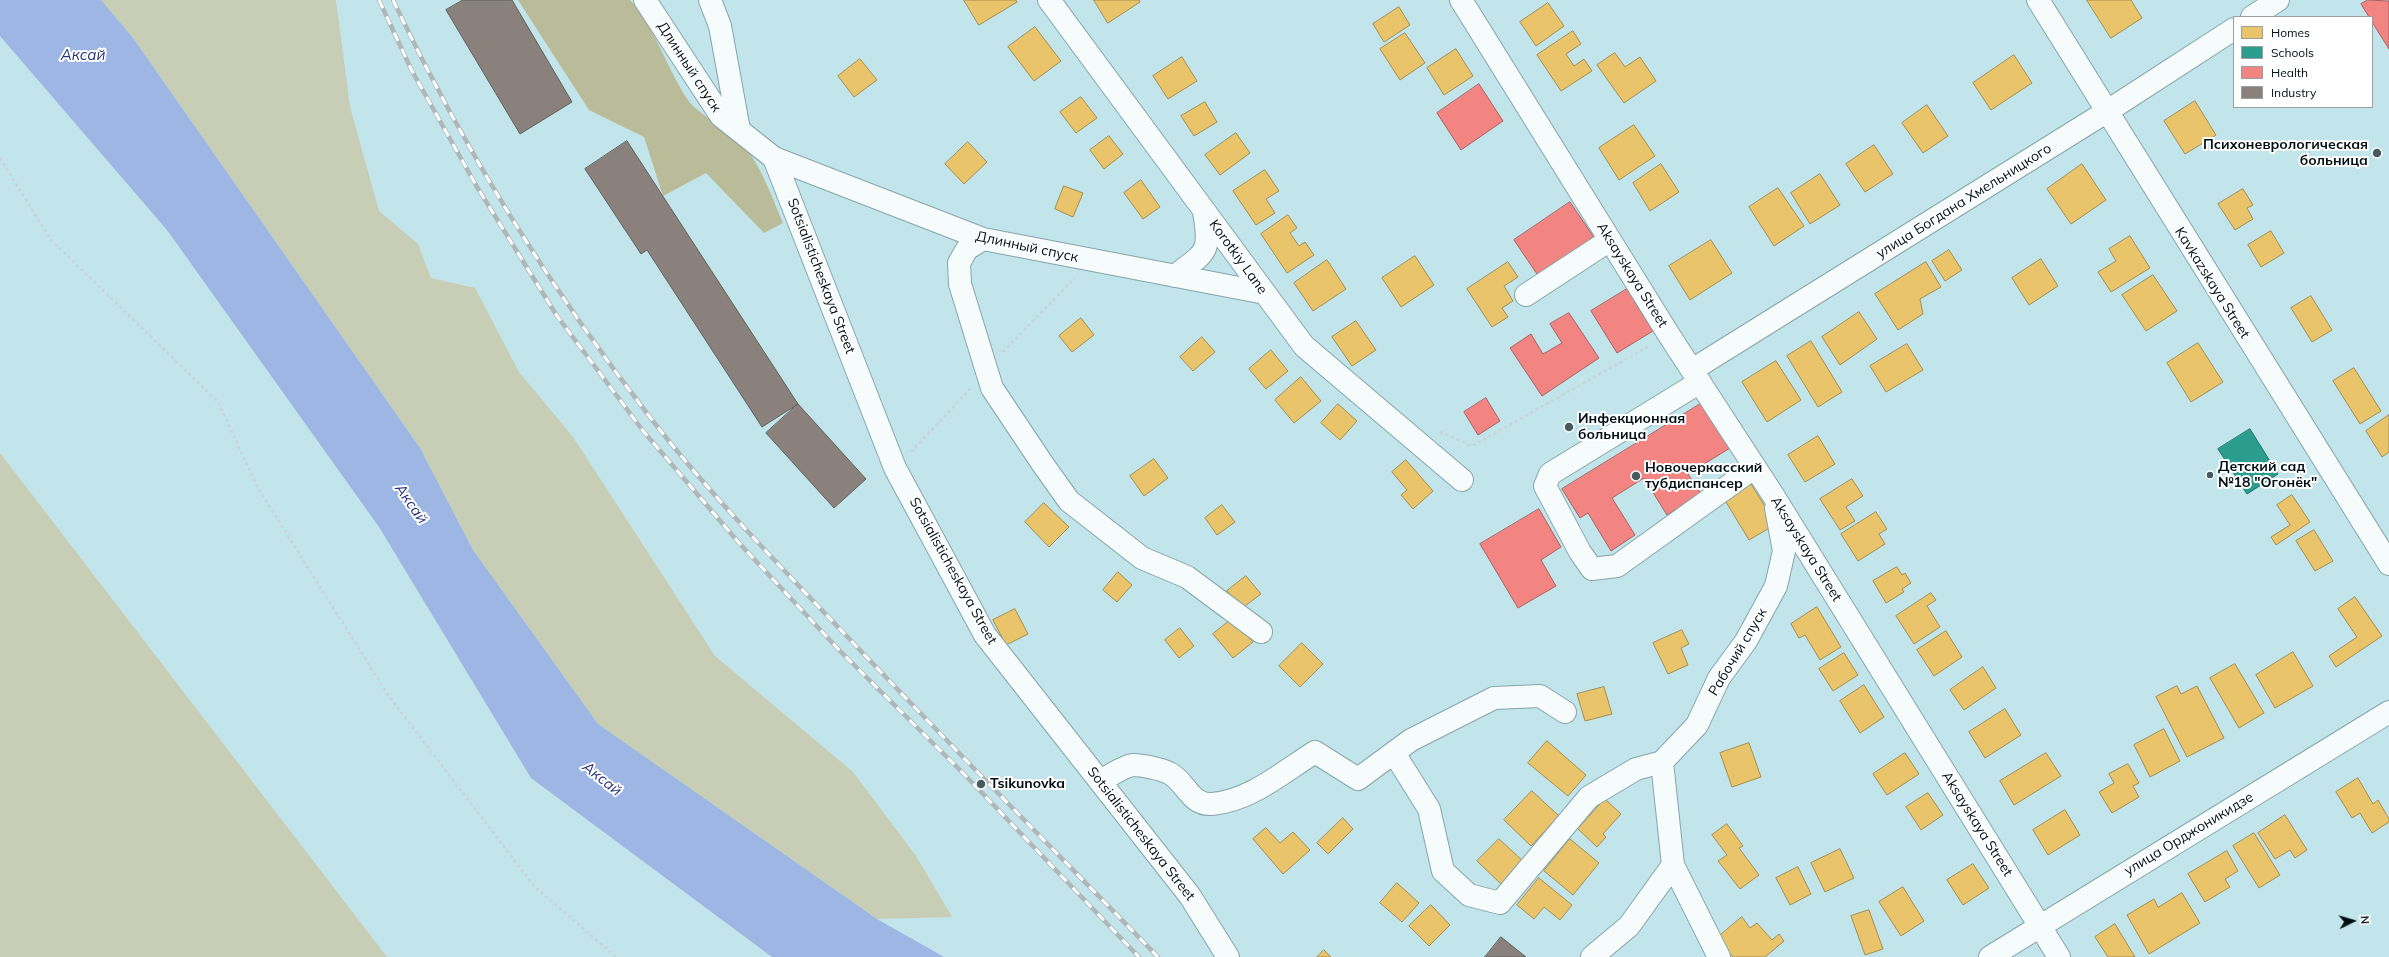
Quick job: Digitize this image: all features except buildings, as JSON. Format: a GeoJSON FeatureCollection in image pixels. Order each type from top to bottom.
{"type":"FeatureCollection","features":[{"type":"Feature","properties":{"kind":"street","name":"Длинный спуск"},"geometry":{"type":"LineString","coordinates":[[645,0],[721,116],[774,158],[983,239],[1265,293]]}},
{"type":"Feature","properties":{"kind":"street","name":"Длинный спуск"},"geometry":{"type":"LineString","coordinates":[[710,0],[720,26],[739,130]]}},
{"type":"Feature","properties":{"kind":"street","name":"Korotkiy Lane"},"geometry":{"type":"LineString","coordinates":[[1049,0],[1304,346],[1462,480]]}},
{"type":"Feature","properties":{"kind":"street","name":"Aksayskaya Street"},"geometry":{"type":"LineString","coordinates":[[1461,0],[1610,240],[1773,495],[2059,957]]}},
{"type":"Feature","properties":{"kind":"street","name":"Kavkazskaya Street"},"geometry":{"type":"LineString","coordinates":[[2038,0],[2106,112],[2389,564]]}},
{"type":"Feature","properties":{"kind":"street"},"geometry":{"type":"LineString","coordinates":[[2254,16],[2278,0]]}},
{"type":"Feature","properties":{"kind":"street","name":"улица Богдана Хмельницкого"},"geometry":{"type":"LineString","coordinates":[[1755,467],[1617,566],[1592,569],[1580,552],[1546,486],[1550,474],[1696,376],[2233,30]]}},
{"type":"Feature","properties":{"kind":"street","name":"Sotsialisticheskaya Street"},"geometry":{"type":"LineString","coordinates":[[774,158],[896,468],[985,635],[1190,896],[1228,957]]}},
{"type":"Feature","properties":{"kind":"street"},"geometry":{"type":"LineString","coordinates":[[1175,276],[1204,254],[1208,239],[1204,210]]}},
{"type":"Feature","properties":{"kind":"street"},"geometry":{"type":"LineString","coordinates":[[983,239],[967,249],[959,263],[960,284],[992,388],[1042,463],[1069,501],[1142,558],[1187,577],[1261,632]]}},
{"type":"Feature","properties":{"kind":"street"},"geometry":{"type":"LineString","coordinates":[[1526,295],[1610,240]]}},
{"type":"Feature","properties":{"kind":"street","name":"Рабочий спуск"},"geometry":{"type":"LineString","coordinates":[[1662,762],[1697,725],[1719,678],[1746,640],[1776,586],[1784,551],[1773,495]]}},
{"type":"Feature","properties":{"kind":"street"},"geometry":{"type":"LineString","coordinates":[[1100,782],[1132,765],[1169,773],[1178,780],[1193,798],[1210,805],[1243,798],[1315,752],[1358,779],[1411,740],[1494,698],[1540,696],[1565,712]]}},
{"type":"Feature","properties":{"kind":"street","name":"улица Орджоникидзе"},"geometry":{"type":"LineString","coordinates":[[1990,957],[2389,712]]}},
{"type":"Feature","properties":{"kind":"street"},"geometry":{"type":"LineString","coordinates":[[1394,753],[1429,809],[1443,871],[1469,895],[1500,903],[1589,798],[1636,769],[1662,762],[1673,865],[1720,957]]}},
{"type":"Feature","properties":{"kind":"street"},"geometry":{"type":"LineString","coordinates":[[1592,957],[1629,926],[1673,865]]}},
{"type":"Feature","properties":{"kind":"path"},"geometry":{"type":"LineString","coordinates":[[0,158],[51,240],[218,402],[258,488],[388,695],[534,886],[616,957]]}},
{"type":"Feature","properties":{"kind":"path"},"geometry":{"type":"LineString","coordinates":[[1436,431],[1472,446],[1670,335]]}},
{"type":"Feature","properties":{"kind":"green space"},"geometry":{"type":"Polygon","coordinates":[[[101,0],[336,0],[350,107],[379,211],[418,244],[431,278],[475,288],[519,372],[573,437],[715,656],[853,772],[916,856],[952,917],[877,919],[598,724],[473,550],[420,448],[133,38],[101,0]]]}},
{"type":"Feature","properties":{"kind":"green space"},"geometry":{"type":"Polygon","coordinates":[[[518,0],[630,0],[639,10],[653,34],[673,75],[688,100],[698,110],[739,140],[753,158],[759,168],[783,223],[764,233],[706,173],[663,196],[644,137],[589,110],[518,0]]]}},
{"type":"Feature","properties":{"kind":"green space"},"geometry":{"type":"Polygon","coordinates":[[[0,453],[387,957],[0,957],[0,453]]]}},
{"type":"Feature","properties":{"kind":"water","name":"Аксай"},"geometry":{"type":"Polygon","coordinates":[[[0,0],[101,0],[133,38],[420,448],[473,550],[598,724],[877,919],[944,957],[772,957],[531,778],[379,527],[167,230],[0,36],[0,0]]]}},
{"type":"Feature","properties":{"kind":"railway"},"geometry":{"type":"LineString","coordinates":[[379,0],[412,71],[477,187],[557,316],[644,432],[740,544],[841,652],[962,772],[1139,957]]}},
{"type":"Feature","properties":{"kind":"railway"},"geometry":{"type":"LineString","coordinates":[[393,0],[449,111],[511,218],[579,321],[653,421],[697,475],[767,552],[918,711],[1158,957]]}},
{"type":"Feature","properties":{"kind":"place","name":"Психоневрологическая больница"},"geometry":{"type":"Point","coordinates":[2377,153]}},
{"type":"Feature","properties":{"kind":"place","name":"Инфекционная больница"},"geometry":{"type":"Point","coordinates":[1569,427]}},
{"type":"Feature","properties":{"kind":"place","name":"Детский сад №18 \"Огонёк\""},"geometry":{"type":"Point","coordinates":[2210,475]}},
{"type":"Feature","properties":{"kind":"place","name":"Новочеркасский тубдиспансер"},"geometry":{"type":"Point","coordinates":[1636,476]}},
{"type":"Feature","properties":{"kind":"place","name":"Tsikunovka"},"geometry":{"type":"Point","coordinates":[981,784]}}]}
